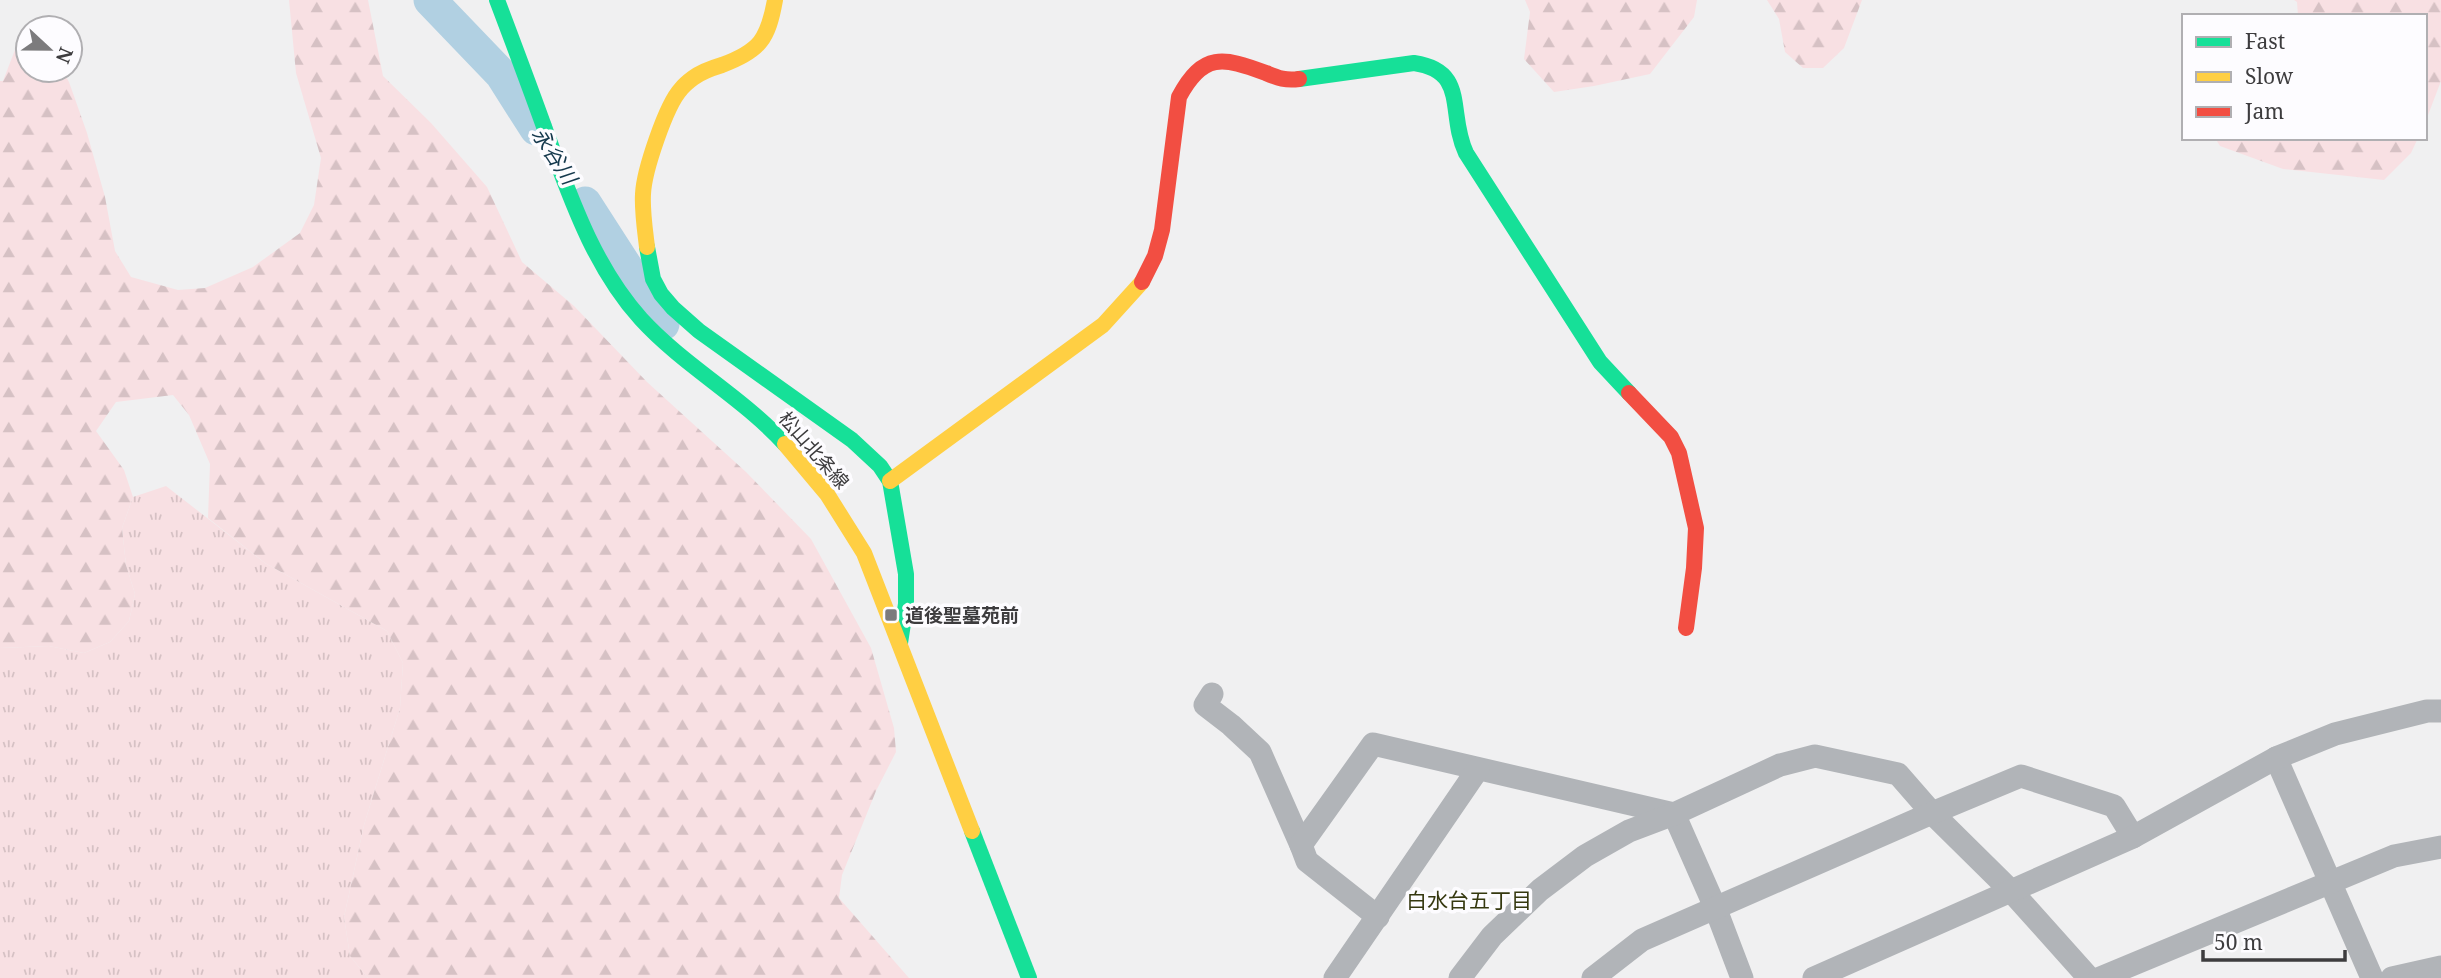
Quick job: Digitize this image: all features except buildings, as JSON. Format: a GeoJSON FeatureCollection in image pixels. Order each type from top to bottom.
{"type":"FeatureCollection","features":[{"type":"Feature","properties":{"kind":"street","name":"松山北条線"},"geometry":{"type":"LineString","coordinates":[[497,0],[568,192],[603,268],[629,306],[654,333],[778,436],[828,496],[864,553],[1029,978]]}},
{"type":"Feature","properties":{"kind":"street"},"geometry":{"type":"LineString","coordinates":[[775,0],[771,26],[759,45],[743,57],[695,76],[678,91],[670,105],[643,191],[653,281],[681,315],[699,331],[866,452],[880,466],[890,481],[906,574],[906,604],[900,643]]}},
{"type":"Feature","properties":{"kind":"street"},"geometry":{"type":"LineString","coordinates":[[890,481],[1103,325],[1141,283],[1155,256],[1162,230],[1179,97],[1189,78],[1203,65],[1221,61],[1242,64],[1287,80],[1414,63],[1429,65],[1444,71],[1451,82],[1457,128],[1466,153],[1574,323],[1601,362],[1671,437],[1679,453],[1696,528],[1686,628]]}},
{"type":"Feature","properties":{"kind":"street"},"geometry":{"type":"LineString","coordinates":[[1212,694],[1205,705],[1260,752],[1307,861],[1378,917]]}},
{"type":"Feature","properties":{"kind":"street"},"geometry":{"type":"LineString","coordinates":[[1814,978],[2133,837],[2276,758],[2335,734],[2427,711],[2441,711]]}},
{"type":"Feature","properties":{"kind":"street"},"geometry":{"type":"LineString","coordinates":[[1301,845],[1373,744],[1675,814]]}},
{"type":"Feature","properties":{"kind":"street"},"geometry":{"type":"LineString","coordinates":[[1460,978],[1492,936],[1540,890],[1585,856],[1629,831],[1675,814],[1780,765],[1815,756],[1898,774],[1932,813],[2012,892],[2089,978]]}},
{"type":"Feature","properties":{"kind":"street"},"geometry":{"type":"LineString","coordinates":[[2276,758],[2372,978]]}},
{"type":"Feature","properties":{"kind":"street"},"geometry":{"type":"LineString","coordinates":[[1335,978],[1478,769]]}},
{"type":"Feature","properties":{"kind":"street"},"geometry":{"type":"LineString","coordinates":[[1593,978],[1642,940],[2021,776],[2114,806],[2133,837]]}},
{"type":"Feature","properties":{"kind":"street"},"geometry":{"type":"LineString","coordinates":[[1675,814],[1742,978]]}},
{"type":"Feature","properties":{"kind":"street"},"geometry":{"type":"LineString","coordinates":[[2100,978],[2394,856],[2441,847]]}},
{"type":"Feature","properties":{"kind":"street"},"geometry":{"type":"LineString","coordinates":[[2392,978],[2439,971]]}},
{"type":"Feature","properties":{"kind":"green space"},"geometry":{"type":"Polygon","coordinates":[[[289,0],[368,0],[383,76],[431,123],[487,187],[522,262],[574,306],[647,382],[746,472],[811,539],[871,648],[894,728],[896,752],[876,791],[842,875],[839,898],[909,978],[368,978],[350,956],[344,917],[364,825],[400,708],[403,663],[387,631],[265,563],[208,518],[210,464],[189,415],[173,395],[116,402],[96,431],[124,470],[133,497],[122,528],[126,565],[135,594],[129,621],[110,642],[84,653],[49,646],[0,648],[0,81],[3,81],[14,52],[14,84],[70,84],[105,197],[115,251],[131,277],[178,290],[205,288],[253,267],[300,233],[314,205],[321,158],[296,73],[289,0]]]}},
{"type":"Feature","properties":{"kind":"green space"},"geometry":{"type":"Polygon","coordinates":[[[1525,0],[1697,0],[1694,17],[1650,74],[1554,92],[1524,59],[1530,12],[1525,0]]]}},
{"type":"Feature","properties":{"kind":"green space"},"geometry":{"type":"Polygon","coordinates":[[[1767,0],[1862,0],[1844,48],[1823,68],[1803,68],[1785,52],[1779,19],[1767,0]]]}},
{"type":"Feature","properties":{"kind":"green space"},"geometry":{"type":"Polygon","coordinates":[[[2294,0],[2441,0],[2441,81],[2427,118],[2427,14],[2298,14],[2297,2],[2294,0]]]}},
{"type":"Feature","properties":{"kind":"green space"},"geometry":{"type":"Polygon","coordinates":[[[2216,140],[2417,140],[2411,153],[2384,180],[2283,169],[2220,146],[2216,140]]]}},
{"type":"Feature","properties":{"kind":"green space"},"geometry":{"type":"Polygon","coordinates":[[[166,486],[265,563],[387,631],[403,663],[400,708],[364,825],[344,917],[350,956],[368,978],[0,978],[0,648],[49,646],[84,653],[110,642],[129,621],[135,594],[126,565],[122,528],[133,497],[166,486]]]}},
{"type":"Feature","properties":{"kind":"waterway","name":"永谷川"},"geometry":{"type":"LineString","coordinates":[[430,0],[501,74],[536,129]]}},
{"type":"Feature","properties":{"kind":"waterway","name":"永谷川"},"geometry":{"type":"LineString","coordinates":[[585,203],[663,324]]}},
{"type":"Feature","properties":{"kind":"traffic: fast"},"geometry":{"type":"LineString","coordinates":[[497,0],[585,232],[624,299],[658,336],[750,411],[785,444]]}},
{"type":"Feature","properties":{"kind":"traffic: fast"},"geometry":{"type":"LineString","coordinates":[[1299,79],[1414,63],[1443,75],[1454,96],[1466,153],[1600,362],[1629,393]]}},
{"type":"Feature","properties":{"kind":"traffic: fast"},"geometry":{"type":"LineString","coordinates":[[647,247],[653,279],[673,308],[699,331],[852,440],[880,466],[890,481],[906,574],[906,604],[900,643]]}},
{"type":"Feature","properties":{"kind":"traffic: fast"},"geometry":{"type":"LineString","coordinates":[[972,831],[1029,978]]}},
{"type":"Feature","properties":{"kind":"traffic: slow"},"geometry":{"type":"LineString","coordinates":[[647,247],[644,184],[657,139],[675,97],[693,78],[754,49],[769,25],[775,0]]}},
{"type":"Feature","properties":{"kind":"traffic: slow"},"geometry":{"type":"LineString","coordinates":[[890,481],[1103,325],[1142,282]]}},
{"type":"Feature","properties":{"kind":"traffic: slow"},"geometry":{"type":"LineString","coordinates":[[785,444],[827,494],[864,553],[972,831]]}},
{"type":"Feature","properties":{"kind":"traffic: jam"},"geometry":{"type":"LineString","coordinates":[[1142,282],[1155,256],[1162,230],[1179,97],[1188,82],[1206,65],[1215,62],[1238,64],[1282,79],[1299,79]]}},
{"type":"Feature","properties":{"kind":"traffic: jam"},"geometry":{"type":"LineString","coordinates":[[1629,393],[1671,437],[1679,453],[1696,528],[1686,628]]}},
{"type":"Feature","properties":{"kind":"place","name":"道後聖墓苑前"},"geometry":{"type":"Point","coordinates":[891,615]}},
{"type":"Feature","properties":{"kind":"district","name":"白水台五丁目"},"geometry":{"type":"Point","coordinates":[1469,901]}}]}
